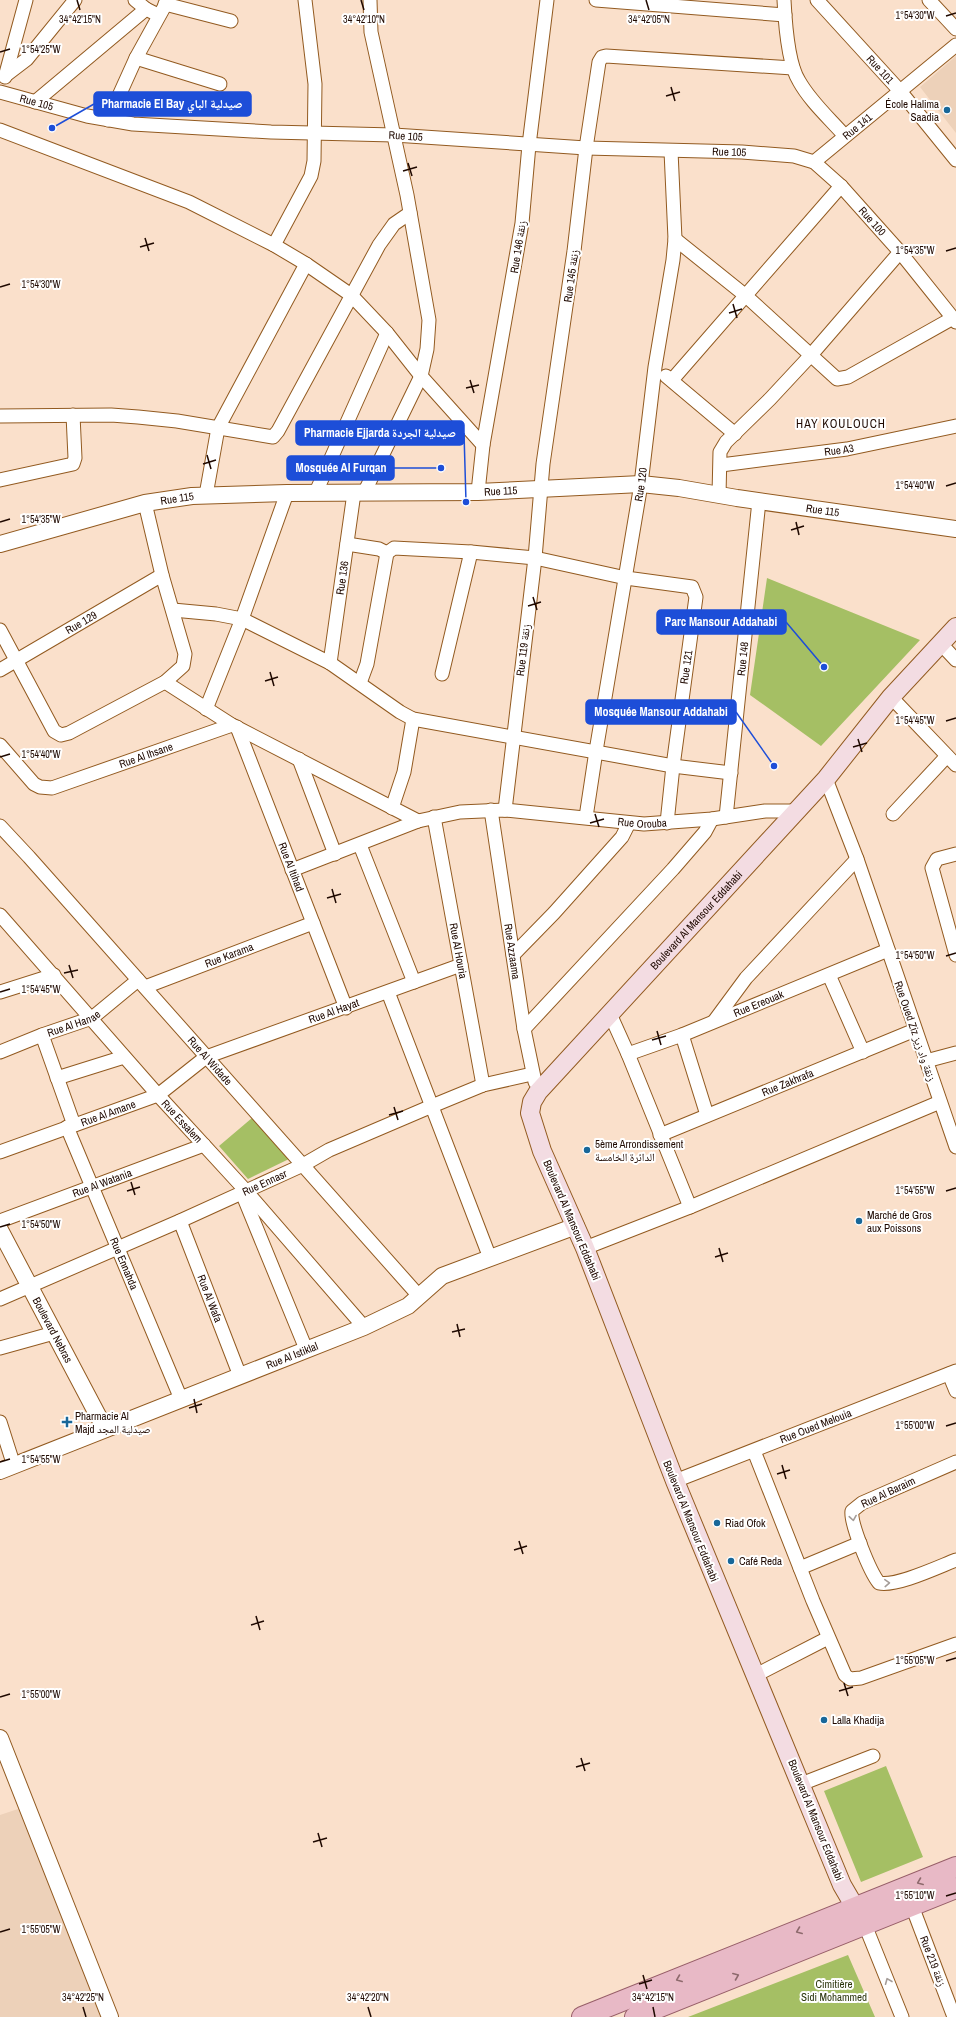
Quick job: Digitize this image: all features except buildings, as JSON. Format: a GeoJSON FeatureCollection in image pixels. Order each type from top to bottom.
{"type":"FeatureCollection","features":[{"type":"Feature","properties":{"kind":"main road","name":"Boulevard Al Mansour Eddahabi"},"geometry":{"type":"LineString","coordinates":[[865,1925],[842,1885],[675,1481],[585,1248],[542,1151],[530,1113],[532,1102],[538,1092],[796,812],[826,778],[891,697],[956,627]]}},
{"type":"Feature","properties":{"kind":"main road"},"geometry":{"type":"LineString","coordinates":[[582,2017],[956,1867]]}},
{"type":"Feature","properties":{"kind":"main road"},"geometry":{"type":"LineString","coordinates":[[635,2017],[956,1888]]}},
{"type":"Feature","properties":{"kind":"street"},"geometry":{"type":"LineString","coordinates":[[0,92],[26,0]]}},
{"type":"Feature","properties":{"kind":"street"},"geometry":{"type":"LineString","coordinates":[[6,75],[26,60],[75,0]]}},
{"type":"Feature","properties":{"kind":"street"},"geometry":{"type":"LineString","coordinates":[[135,0],[146,9]]}},
{"type":"Feature","properties":{"kind":"street"},"geometry":{"type":"LineString","coordinates":[[274,245],[312,173],[314,161],[315,84],[305,0]]}},
{"type":"Feature","properties":{"kind":"street","name":"Rue 136"},"geometry":{"type":"LineString","coordinates":[[330,663],[347,544],[359,493],[421,376],[427,349],[429,320],[428,305],[410,213],[371,32],[370,0]]}},
{"type":"Feature","properties":{"kind":"street","name":"Rue 146 زنقة"},"geometry":{"type":"LineString","coordinates":[[478,492],[483,445],[521,230],[529,145],[547,0]]}},
{"type":"Feature","properties":{"kind":"street"},"geometry":{"type":"LineString","coordinates":[[596,0],[785,15]]}},
{"type":"Feature","properties":{"kind":"street"},"geometry":{"type":"LineString","coordinates":[[784,0],[793,68],[804,88],[844,135]]}},
{"type":"Feature","properties":{"kind":"street","name":"Rue 101"},"geometry":{"type":"LineString","coordinates":[[817,0],[900,91],[956,160]]}},
{"type":"Feature","properties":{"kind":"street"},"geometry":{"type":"LineString","coordinates":[[929,0],[956,29]]}},
{"type":"Feature","properties":{"kind":"street"},"geometry":{"type":"LineString","coordinates":[[108,120],[136,58],[164,6]]}},
{"type":"Feature","properties":{"kind":"street"},"geometry":{"type":"LineString","coordinates":[[35,102],[146,9],[164,6],[231,21]]}},
{"type":"Feature","properties":{"kind":"street","name":"Rue 141"},"geometry":{"type":"LineString","coordinates":[[814,162],[844,135],[956,45]]}},
{"type":"Feature","properties":{"kind":"street","name":"Rue 145 زنقة"},"geometry":{"type":"LineString","coordinates":[[541,489],[545,449],[574,250],[586,148],[599,62],[602,57],[606,56],[793,68]]}},
{"type":"Feature","properties":{"kind":"street"},"geometry":{"type":"LineString","coordinates":[[136,58],[220,84]]}},
{"type":"Feature","properties":{"kind":"street","name":"Rue 105"},"geometry":{"type":"LineString","coordinates":[[0,92],[108,120],[169,126],[394,135],[586,148],[783,154],[814,162]]}},
{"type":"Feature","properties":{"kind":"street"},"geometry":{"type":"LineString","coordinates":[[0,130],[189,202],[274,245],[306,264],[351,295],[387,333],[421,376],[483,445]]}},
{"type":"Feature","properties":{"kind":"street","name":"Rue 120"},"geometry":{"type":"LineString","coordinates":[[586,817],[641,484],[655,367],[675,239],[671,151]]}},
{"type":"Feature","properties":{"kind":"street","name":"Rue 100"},"geometry":{"type":"LineString","coordinates":[[814,162],[841,186],[900,252],[954,320]]}},
{"type":"Feature","properties":{"kind":"street"},"geometry":{"type":"LineString","coordinates":[[672,380],[841,186]]}},
{"type":"Feature","properties":{"kind":"street"},"geometry":{"type":"LineString","coordinates":[[0,416],[73,415],[138,417],[218,428],[270,438],[275,436],[351,295],[388,231],[400,219],[410,213]]}},
{"type":"Feature","properties":{"kind":"street"},"geometry":{"type":"LineString","coordinates":[[675,239],[746,296],[834,378],[840,380],[954,320]]}},
{"type":"Feature","properties":{"kind":"street"},"geometry":{"type":"LineString","coordinates":[[719,495],[721,465],[720,452],[722,447],[811,355],[900,252]]}},
{"type":"Feature","properties":{"kind":"street"},"geometry":{"type":"LineString","coordinates":[[206,495],[218,428],[306,264]]}},
{"type":"Feature","properties":{"kind":"street"},"geometry":{"type":"LineString","coordinates":[[316,492],[387,333]]}},
{"type":"Feature","properties":{"kind":"street"},"geometry":{"type":"LineString","coordinates":[[655,367],[735,434]]}},
{"type":"Feature","properties":{"kind":"street"},"geometry":{"type":"LineString","coordinates":[[0,480],[73,464],[75,460],[73,415]]}},
{"type":"Feature","properties":{"kind":"street","name":"Rue A3"},"geometry":{"type":"LineString","coordinates":[[721,465],[847,449],[956,426]]}},
{"type":"Feature","properties":{"kind":"street","name":"Rue 115"},"geometry":{"type":"LineString","coordinates":[[0,544],[145,503],[206,495],[316,492],[478,492],[641,484],[956,529]]}},
{"type":"Feature","properties":{"kind":"street","name":"Rue 119 زنقة"},"geometry":{"type":"LineString","coordinates":[[498,810],[514,736],[535,558],[541,489]]}},
{"type":"Feature","properties":{"kind":"street"},"geometry":{"type":"LineString","coordinates":[[206,709],[242,619],[287,493]]}},
{"type":"Feature","properties":{"kind":"street","name":"Rue 148"},"geometry":{"type":"LineString","coordinates":[[726,817],[759,501]]}},
{"type":"Feature","properties":{"kind":"street"},"geometry":{"type":"LineString","coordinates":[[0,630],[54,730],[61,735],[69,733],[164,682],[177,673],[185,661],[184,644],[162,575],[145,503]]}},
{"type":"Feature","properties":{"kind":"street"},"geometry":{"type":"LineString","coordinates":[[347,544],[379,549],[387,553]]}},
{"type":"Feature","properties":{"kind":"street"},"geometry":{"type":"LineString","coordinates":[[387,553],[397,548],[471,552],[535,558],[626,578]]}},
{"type":"Feature","properties":{"kind":"street"},"geometry":{"type":"LineString","coordinates":[[442,674],[471,552]]}},
{"type":"Feature","properties":{"kind":"street"},"geometry":{"type":"LineString","coordinates":[[360,683],[367,664],[387,553]]}},
{"type":"Feature","properties":{"kind":"street","name":"Rue 129"},"geometry":{"type":"LineString","coordinates":[[0,670],[162,575]]}},
{"type":"Feature","properties":{"kind":"street","name":"Rue 121"},"geometry":{"type":"LineString","coordinates":[[626,578],[689,586],[694,589],[696,597],[673,766],[668,823]]}},
{"type":"Feature","properties":{"kind":"street"},"geometry":{"type":"LineString","coordinates":[[173,610],[216,614],[242,619],[330,663],[400,712],[413,719],[514,736],[673,766],[731,773]]}},
{"type":"Feature","properties":{"kind":"street"},"geometry":{"type":"LineString","coordinates":[[941,644],[956,660]]}},
{"type":"Feature","properties":{"kind":"street"},"geometry":{"type":"LineString","coordinates":[[164,682],[235,726],[418,822]]}},
{"type":"Feature","properties":{"kind":"street"},"geometry":{"type":"LineString","coordinates":[[891,697],[956,765]]}},
{"type":"Feature","properties":{"kind":"street"},"geometry":{"type":"LineString","coordinates":[[392,808],[404,772],[413,719]]}},
{"type":"Feature","properties":{"kind":"street","name":"Rue Al Ihsane"},"geometry":{"type":"LineString","coordinates":[[0,746],[34,784],[46,788],[60,785],[235,726]]}},
{"type":"Feature","properties":{"kind":"street","name":"Rue Al Itihad"},"geometry":{"type":"LineString","coordinates":[[235,726],[346,1008]]}},
{"type":"Feature","properties":{"kind":"street"},"geometry":{"type":"LineString","coordinates":[[893,814],[947,756]]}},
{"type":"Feature","properties":{"kind":"street"},"geometry":{"type":"LineString","coordinates":[[299,759],[335,854]]}},
{"type":"Feature","properties":{"kind":"street","name":"Rue Oued Ziz زنقة واد زيز"},"geometry":{"type":"LineString","coordinates":[[826,778],[857,859],[956,1147]]}},
{"type":"Feature","properties":{"kind":"street","name":"Rue Orouba"},"geometry":{"type":"LineString","coordinates":[[292,870],[418,822],[460,812],[498,810],[586,817],[629,823],[668,823],[712,819],[765,811],[796,812]]}},
{"type":"Feature","properties":{"kind":"street","name":"Rue Azzaama"},"geometry":{"type":"LineString","coordinates":[[498,810],[513,954],[532,1074],[538,1092]]}},
{"type":"Feature","properties":{"kind":"street","name":"Rue Al Houria"},"geometry":{"type":"LineString","coordinates":[[434,817],[482,1085]]}},
{"type":"Feature","properties":{"kind":"street"},"geometry":{"type":"LineString","coordinates":[[524,1029],[673,869],[705,832],[712,819]]}},
{"type":"Feature","properties":{"kind":"street"},"geometry":{"type":"LineString","coordinates":[[513,954],[554,913],[619,841],[629,823]]}},
{"type":"Feature","properties":{"kind":"street","name":"Rue Al Widade"},"geometry":{"type":"LineString","coordinates":[[1,831],[30,857],[419,1296]]}},
{"type":"Feature","properties":{"kind":"street"},"geometry":{"type":"LineString","coordinates":[[360,845],[414,982]]}},
{"type":"Feature","properties":{"kind":"street"},"geometry":{"type":"LineString","coordinates":[[956,854],[936,859],[932,868],[956,955]]}},
{"type":"Feature","properties":{"kind":"street"},"geometry":{"type":"LineString","coordinates":[[715,1020],[746,978],[857,859]]}},
{"type":"Feature","properties":{"kind":"street","name":"Rue Essalem"},"geometry":{"type":"LineString","coordinates":[[0,915],[364,1327]]}},
{"type":"Feature","properties":{"kind":"street","name":"Rue Karama"},"geometry":{"type":"LineString","coordinates":[[141,983],[313,923]]}},
{"type":"Feature","properties":{"kind":"street","name":"Rue Ereouak"},"geometry":{"type":"LineString","coordinates":[[628,1054],[682,1035],[715,1020],[888,950]]}},
{"type":"Feature","properties":{"kind":"street","name":"Rue Al Hayat"},"geometry":{"type":"LineString","coordinates":[[206,1057],[346,1008],[461,965]]}},
{"type":"Feature","properties":{"kind":"street"},"geometry":{"type":"LineString","coordinates":[[0,992],[54,975]]}},
{"type":"Feature","properties":{"kind":"street"},"geometry":{"type":"LineString","coordinates":[[829,975],[862,1052]]}},
{"type":"Feature","properties":{"kind":"street","name":"Rue Al Hanae"},"geometry":{"type":"LineString","coordinates":[[0,1052],[42,1035],[92,1018],[141,983]]}},
{"type":"Feature","properties":{"kind":"street"},"geometry":{"type":"LineString","coordinates":[[388,992],[490,1258]]}},
{"type":"Feature","properties":{"kind":"street"},"geometry":{"type":"LineString","coordinates":[[610,1014],[628,1054],[690,1207]]}},
{"type":"Feature","properties":{"kind":"street","name":"Rue Zakhrafa"},"geometry":{"type":"LineString","coordinates":[[660,1135],[915,1030]]}},
{"type":"Feature","properties":{"kind":"street","name":"Rue Ennahda"},"geometry":{"type":"LineString","coordinates":[[42,1035],[57,1078],[71,1126],[93,1188],[116,1248],[181,1399]]}},
{"type":"Feature","properties":{"kind":"street"},"geometry":{"type":"LineString","coordinates":[[682,1035],[707,1115]]}},
{"type":"Feature","properties":{"kind":"street"},"geometry":{"type":"LineString","coordinates":[[926,1061],[956,1053]]}},
{"type":"Feature","properties":{"kind":"street"},"geometry":{"type":"LineString","coordinates":[[57,1078],[124,1057]]}},
{"type":"Feature","properties":{"kind":"street","name":"Rue Al Amane"},"geometry":{"type":"LineString","coordinates":[[0,1152],[158,1095],[206,1057]]}},
{"type":"Feature","properties":{"kind":"street","name":"Rue Ennasr"},"geometry":{"type":"LineString","coordinates":[[0,1299],[245,1192],[303,1165],[329,1150],[432,1106],[482,1085],[532,1074]]}},
{"type":"Feature","properties":{"kind":"street"},"geometry":{"type":"LineString","coordinates":[[585,1248],[690,1207],[940,1102]]}},
{"type":"Feature","properties":{"kind":"street","name":"Rue Al Watania"},"geometry":{"type":"LineString","coordinates":[[0,1221],[93,1188],[204,1145]]}},
{"type":"Feature","properties":{"kind":"street"},"geometry":{"type":"LineString","coordinates":[[245,1192],[306,1349]]}},
{"type":"Feature","properties":{"kind":"street","name":"Rue Al Wafa"},"geometry":{"type":"LineString","coordinates":[[180,1221],[240,1376]]}},
{"type":"Feature","properties":{"kind":"street","name":"Rue Al Istiklal"},"geometry":{"type":"LineString","coordinates":[[7,1468],[364,1327],[408,1306],[442,1276],[576,1226]]}},
{"type":"Feature","properties":{"kind":"street","name":"Boulevard Nebras"},"geometry":{"type":"LineString","coordinates":[[0,1230],[105,1430]]}},
{"type":"Feature","properties":{"kind":"street"},"geometry":{"type":"LineString","coordinates":[[0,1348],[54,1333]]}},
{"type":"Feature","properties":{"kind":"street"},"geometry":{"type":"LineString","coordinates":[[952,1372],[956,1391]]}},
{"type":"Feature","properties":{"kind":"street","name":"Rue Oued Melouia"},"geometry":{"type":"LineString","coordinates":[[675,1481],[952,1372]]}},
{"type":"Feature","properties":{"kind":"street"},"geometry":{"type":"LineString","coordinates":[[0,1422],[7,1468]]}},
{"type":"Feature","properties":{"kind":"street"},"geometry":{"type":"LineString","coordinates":[[754,1451],[828,1638],[845,1675],[855,1679],[956,1644]]}},
{"type":"Feature","properties":{"kind":"street","name":"Rue Al Baraim"},"geometry":{"type":"LineString","coordinates":[[956,1462],[856,1506],[852,1510],[851,1515],[860,1543],[875,1578],[879,1583],[886,1585],[956,1560]]}},
{"type":"Feature","properties":{"kind":"street"},"geometry":{"type":"LineString","coordinates":[[800,1568],[860,1543]]}},
{"type":"Feature","properties":{"kind":"street"},"geometry":{"type":"LineString","coordinates":[[756,1675],[828,1638]]}},
{"type":"Feature","properties":{"kind":"street"},"geometry":{"type":"LineString","coordinates":[[0,1738],[110,2017]]}},
{"type":"Feature","properties":{"kind":"street"},"geometry":{"type":"LineString","coordinates":[[801,1784],[873,1756]]}},
{"type":"Feature","properties":{"kind":"street","name":"Rue 219 زنقة"},"geometry":{"type":"LineString","coordinates":[[912,1906],[954,2017]]}},
{"type":"Feature","properties":{"kind":"street"},"geometry":{"type":"LineString","coordinates":[[865,1925],[902,2017]]}},
{"type":"Feature","properties":{"kind":"shaded area","name":"École Halima Saadia"},"geometry":{"type":"Polygon","coordinates":[[[956,56],[956,133],[920,87],[956,56]]]}},
{"type":"Feature","properties":{"kind":"shaded area"},"geometry":{"type":"Polygon","coordinates":[[[21,1808],[105,2017],[0,2017],[0,1815],[21,1808]]]}},
{"type":"Feature","properties":{"kind":"green space"},"geometry":{"type":"Polygon","coordinates":[[[767,578],[920,640],[821,746],[750,695],[767,578]]]}},
{"type":"Feature","properties":{"kind":"green space"},"geometry":{"type":"Polygon","coordinates":[[[252,1118],[289,1159],[248,1179],[219,1146],[252,1118]]]}},
{"type":"Feature","properties":{"kind":"green space"},"geometry":{"type":"Polygon","coordinates":[[[886,1766],[923,1857],[861,1882],[824,1791],[886,1766]]]}},
{"type":"Feature","properties":{"kind":"green space","name":"Cimitière Sidi Mohammed"},"geometry":{"type":"Polygon","coordinates":[[[848,1955],[875,2017],[688,2017],[848,1955]]]}},
{"type":"Feature","properties":{"kind":"place","name":"École Halima Saadia"},"geometry":{"type":"Point","coordinates":[947,110]}},
{"type":"Feature","properties":{"kind":"place","name":"Pharmacie El Bay صيدلية الباي"},"geometry":{"type":"Point","coordinates":[52,128]}},
{"type":"Feature","properties":{"kind":"place","name":"Mosquée Al Furqan"},"geometry":{"type":"Point","coordinates":[441,468]}},
{"type":"Feature","properties":{"kind":"place","name":"Pharmacie Ejjarda صيدلية الجردة"},"geometry":{"type":"Point","coordinates":[466,502]}},
{"type":"Feature","properties":{"kind":"place","name":"Parc Mansour Addahabi"},"geometry":{"type":"Point","coordinates":[824,667]}},
{"type":"Feature","properties":{"kind":"place","name":"Mosquée Mansour Addahabi"},"geometry":{"type":"Point","coordinates":[774,766]}},
{"type":"Feature","properties":{"kind":"place","name":"5ème Arrondissement الدائرة الخامسة"},"geometry":{"type":"Point","coordinates":[587,1150]}},
{"type":"Feature","properties":{"kind":"place","name":"Marché de Gros aux Poissons"},"geometry":{"type":"Point","coordinates":[859,1221]}},
{"type":"Feature","properties":{"kind":"place","name":"Pharmacie Al Majd صيدلية المجد"},"geometry":{"type":"Point","coordinates":[67,1422]}},
{"type":"Feature","properties":{"kind":"place","name":"Riad Ofok"},"geometry":{"type":"Point","coordinates":[717,1523]}},
{"type":"Feature","properties":{"kind":"place","name":"Café Reda"},"geometry":{"type":"Point","coordinates":[731,1561]}},
{"type":"Feature","properties":{"kind":"place","name":"Lalla Khadija"},"geometry":{"type":"Point","coordinates":[824,1720]}},
{"type":"Feature","properties":{"kind":"district","name":"HAY KOULOUCH"},"geometry":{"type":"Point","coordinates":[841,424]}}]}
